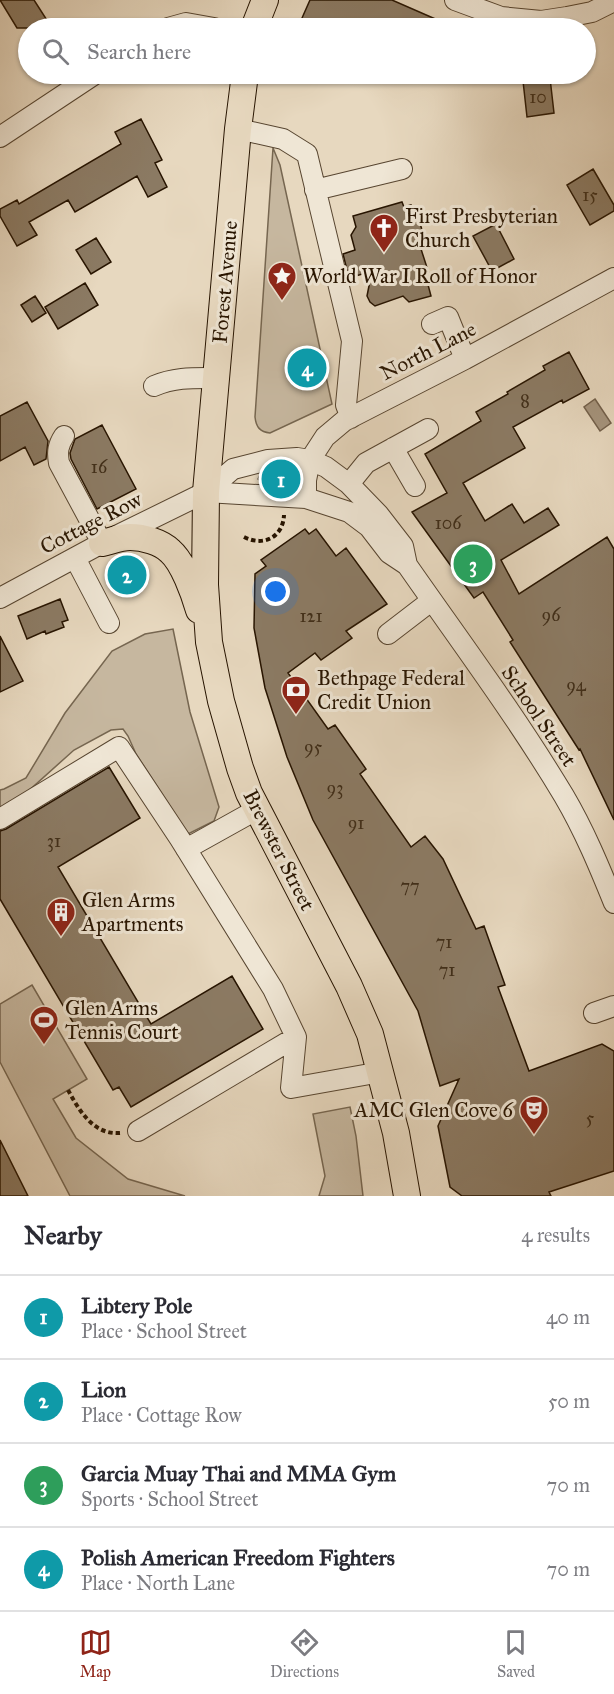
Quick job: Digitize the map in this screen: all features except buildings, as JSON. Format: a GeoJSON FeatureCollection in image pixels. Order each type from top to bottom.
{"type":"FeatureCollection","features":[{"type":"Feature","properties":{"kind":"main road"},"geometry":{"type":"LineString","coordinates":[[258,18],[265,0]]}},
{"type":"Feature","properties":{"kind":"main road","name":"Forest Avenue"},"geometry":{"type":"LineString","coordinates":[[206,492],[244,84]]}},
{"type":"Feature","properties":{"kind":"main road","name":"Brewster Street"},"geometry":{"type":"LineString","coordinates":[[206,492],[205,585],[208,642],[221,701],[237,757],[256,810],[349,986],[370,1034],[396,1133],[407,1196]]}},
{"type":"Feature","properties":{"kind":"main road"},"geometry":{"type":"LineString","coordinates":[[102,543],[130,537],[151,541],[169,549],[176,556],[187,577],[198,604],[208,642]]}},
{"type":"Feature","properties":{"kind":"street"},"geometry":{"type":"LineString","coordinates":[[455,0],[501,17],[511,18]]}},
{"type":"Feature","properties":{"kind":"street"},"geometry":{"type":"LineString","coordinates":[[560,18],[592,12],[614,1]]}},
{"type":"Feature","properties":{"kind":"street"},"geometry":{"type":"LineString","coordinates":[[0,137],[80,84]]}},
{"type":"Feature","properties":{"kind":"street"},"geometry":{"type":"LineString","coordinates":[[238,129],[283,140],[306,154],[352,341],[346,405],[351,418]]}},
{"type":"Feature","properties":{"kind":"street"},"geometry":{"type":"LineString","coordinates":[[315,190],[402,169]]}},
{"type":"Feature","properties":{"kind":"street","name":"North Lane"},"geometry":{"type":"LineString","coordinates":[[306,498],[306,480],[310,460],[325,437],[344,421],[614,279]]}},
{"type":"Feature","properties":{"kind":"street"},"geometry":{"type":"LineString","coordinates":[[432,324],[448,317],[465,359]]}},
{"type":"Feature","properties":{"kind":"street"},"geometry":{"type":"LineString","coordinates":[[154,386],[167,380],[182,378],[216,378]]}},
{"type":"Feature","properties":{"kind":"street"},"geometry":{"type":"LineString","coordinates":[[349,484],[366,463],[428,429]]}},
{"type":"Feature","properties":{"kind":"street"},"geometry":{"type":"LineString","coordinates":[[64,436],[58,444],[59,463],[102,543]]}},
{"type":"Feature","properties":{"kind":"street"},"geometry":{"type":"LineString","coordinates":[[393,448],[415,486]]}},
{"type":"Feature","properties":{"kind":"street","name":"School Street"},"geometry":{"type":"LineString","coordinates":[[206,492],[233,469],[268,460],[297,458],[310,460],[326,466],[349,484],[379,515],[403,546],[406,565]]}},
{"type":"Feature","properties":{"kind":"street","name":"School Street"},"geometry":{"type":"LineString","coordinates":[[206,492],[306,498],[349,512],[369,527],[389,553],[406,565],[514,719],[564,797],[594,854],[614,903]]}},
{"type":"Feature","properties":{"kind":"street","name":"Cottage Row"},"geometry":{"type":"LineString","coordinates":[[0,598],[102,543],[206,492]]}},
{"type":"Feature","properties":{"kind":"street"},"geometry":{"type":"LineString","coordinates":[[75,558],[109,622]]}},
{"type":"Feature","properties":{"kind":"street"},"geometry":{"type":"LineString","coordinates":[[388,634],[431,601]]}},
{"type":"Feature","properties":{"kind":"street"},"geometry":{"type":"LineString","coordinates":[[0,819],[119,747],[273,989],[296,1037],[291,1088],[381,1072]]}},
{"type":"Feature","properties":{"kind":"street"},"geometry":{"type":"LineString","coordinates":[[186,849],[256,810]]}},
{"type":"Feature","properties":{"kind":"street"},"geometry":{"type":"LineString","coordinates":[[594,1013],[614,1006]]}},
{"type":"Feature","properties":{"kind":"street"},"geometry":{"type":"LineString","coordinates":[[138,1131],[296,1037]]}},
{"type":"Feature","properties":{"kind":"path"},"geometry":{"type":"LineString","coordinates":[[244,537],[263,541],[277,534],[284,522],[284,508]]}},
{"type":"Feature","properties":{"kind":"path"},"geometry":{"type":"LineString","coordinates":[[68,1090],[82,1115],[96,1127],[111,1133],[138,1131]]}},
{"type":"Feature","properties":{"kind":"shaded area"},"geometry":{"type":"Polygon","coordinates":[[[273,148],[280,165],[332,404],[270,433],[259,428],[255,417],[273,148]]]}},
{"type":"Feature","properties":{"kind":"shaded area"},"geometry":{"type":"Polygon","coordinates":[[[595,399],[611,423],[600,431],[584,407],[595,399]]]}},
{"type":"Feature","properties":{"kind":"shaded area"},"geometry":{"type":"Polygon","coordinates":[[[278,470],[298,473],[298,487],[272,485],[258,479],[266,472],[278,470]]]}},
{"type":"Feature","properties":{"kind":"shaded area"},"geometry":{"type":"Polygon","coordinates":[[[173,629],[190,712],[219,807],[214,821],[188,834],[136,754],[123,729],[111,730],[74,750],[16,802],[0,809],[0,790],[26,778],[65,713],[112,651],[145,634],[173,629]]]}},
{"type":"Feature","properties":{"kind":"shaded area"},"geometry":{"type":"Polygon","coordinates":[[[32,985],[87,1079],[53,1099],[76,1138],[128,1179],[185,1196],[70,1196],[0,1062],[0,1004],[32,985]]]}},
{"type":"Feature","properties":{"kind":"shaded area"},"geometry":{"type":"Polygon","coordinates":[[[350,1107],[363,1196],[319,1196],[325,1176],[313,1114],[350,1107]]]}},
{"type":"Feature","properties":{"kind":"place","name":"First Presbyterian Church"},"geometry":{"type":"Point","coordinates":[384,254]}},
{"type":"Feature","properties":{"kind":"place","name":"World War I Roll of Honor"},"geometry":{"type":"Point","coordinates":[282,302]}},
{"type":"Feature","properties":{"kind":"place","name":"Polish American Freedom Fighters"},"geometry":{"type":"Point","coordinates":[307,368]}},
{"type":"Feature","properties":{"kind":"place","name":"Libtery Pole"},"geometry":{"type":"Point","coordinates":[281,479]}},
{"type":"Feature","properties":{"kind":"place","name":"Garcia Muay Thai and MMA Gym"},"geometry":{"type":"Point","coordinates":[473,564]}},
{"type":"Feature","properties":{"kind":"place","name":"Lion"},"geometry":{"type":"Point","coordinates":[127,575]}},
{"type":"Feature","properties":{"kind":"place","name":"Bethpage Federal Credit Union"},"geometry":{"type":"Point","coordinates":[296,716]}},
{"type":"Feature","properties":{"kind":"place","name":"Glen Arms Apartments"},"geometry":{"type":"Point","coordinates":[61,938]}},
{"type":"Feature","properties":{"kind":"place","name":"Glen Arms Tennis Court"},"geometry":{"type":"Point","coordinates":[44,1046]}},
{"type":"Feature","properties":{"kind":"place","name":"AMC Glen Cove 6"},"geometry":{"type":"Point","coordinates":[534,1136]}}]}
